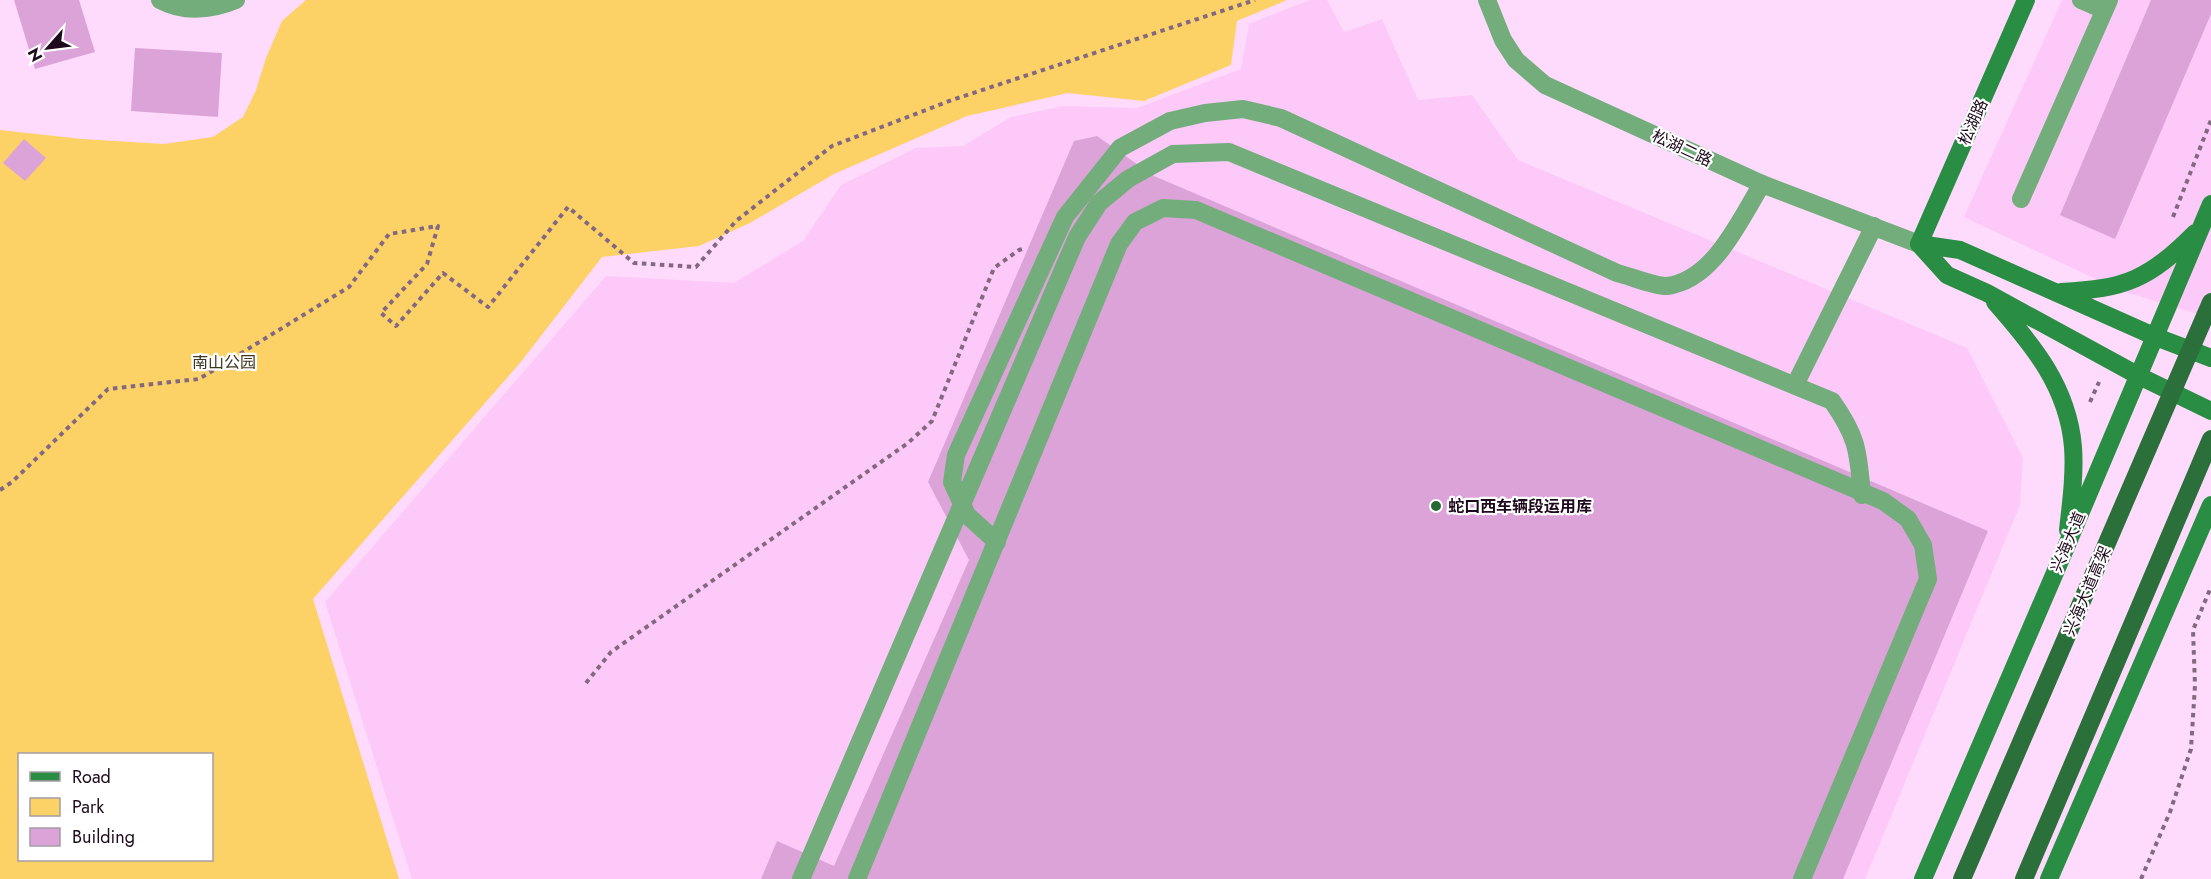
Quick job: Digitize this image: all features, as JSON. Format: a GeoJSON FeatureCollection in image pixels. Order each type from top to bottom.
{"type":"FeatureCollection","features":[{"type":"Feature","properties":{"kind":"main road","name":"兴海大道高架"},"geometry":{"type":"LineString","coordinates":[[1962,879],[2211,302]]}},
{"type":"Feature","properties":{"kind":"main road"},"geometry":{"type":"LineString","coordinates":[[2024,879],[2211,439]]}},
{"type":"Feature","properties":{"kind":"street"},"geometry":{"type":"LineString","coordinates":[[160,0],[168,5],[194,10],[220,6],[236,0]]}},
{"type":"Feature","properties":{"kind":"street","name":"松湖二路"},"geometry":{"type":"LineString","coordinates":[[1486,0],[1503,40],[1516,60],[1545,85],[1762,184],[1919,244]]}},
{"type":"Feature","properties":{"kind":"street","name":"松湖路"},"geometry":{"type":"LineString","coordinates":[[1919,244],[2026,0]]}},
{"type":"Feature","properties":{"kind":"street"},"geometry":{"type":"LineString","coordinates":[[2021,199],[2107,5],[2081,0]]}},
{"type":"Feature","properties":{"kind":"street"},"geometry":{"type":"LineString","coordinates":[[997,542],[967,515],[952,482],[956,455],[1065,217],[1120,148],[1170,121],[1205,113],[1243,109],[1281,118],[1617,273],[1665,286],[1692,278],[1714,260],[1762,184]]}},
{"type":"Feature","properties":{"kind":"street"},"geometry":{"type":"LineString","coordinates":[[801,879],[1077,237],[1099,203],[1128,178],[1173,154],[1229,152],[1832,401],[1849,426],[1859,453],[1862,495]]}},
{"type":"Feature","properties":{"kind":"street","name":"兴海大道"},"geometry":{"type":"LineString","coordinates":[[1923,879],[2211,204]]}},
{"type":"Feature","properties":{"kind":"street"},"geometry":{"type":"LineString","coordinates":[[857,879],[1119,244],[1136,222],[1163,207],[1196,210],[1883,501],[1908,519],[1923,545],[1928,579],[1802,879]]}},
{"type":"Feature","properties":{"kind":"street"},"geometry":{"type":"LineString","coordinates":[[2056,292],[2094,290],[2119,285],[2145,275],[2172,256],[2203,225]]}},
{"type":"Feature","properties":{"kind":"street"},"geometry":{"type":"LineString","coordinates":[[1795,385],[1874,226]]}},
{"type":"Feature","properties":{"kind":"street"},"geometry":{"type":"LineString","coordinates":[[1919,244],[1960,250],[2156,337],[2211,358]]}},
{"type":"Feature","properties":{"kind":"street"},"geometry":{"type":"LineString","coordinates":[[1919,244],[1947,275],[1987,293],[2139,376],[2211,411]]}},
{"type":"Feature","properties":{"kind":"street"},"geometry":{"type":"LineString","coordinates":[[1987,293],[2031,344],[2052,379],[2066,410],[2073,447],[2072,490],[2066,547]]}},
{"type":"Feature","properties":{"kind":"street"},"geometry":{"type":"LineString","coordinates":[[2049,879],[2211,505]]}},
{"type":"Feature","properties":{"kind":"path"},"geometry":{"type":"LineString","coordinates":[[0,490],[12,482],[108,389],[199,379],[349,287],[389,234],[438,226],[427,264],[381,313],[396,326],[443,273],[488,307],[568,207],[634,263],[696,267],[736,221],[832,146],[952,100],[1255,0]]}},
{"type":"Feature","properties":{"kind":"path"},"geometry":{"type":"LineString","coordinates":[[2171,222],[2211,120]]}},
{"type":"Feature","properties":{"kind":"path"},"geometry":{"type":"LineString","coordinates":[[586,683],[610,652],[908,443],[932,422],[994,268],[1019,250],[1040,248],[1068,259]]}},
{"type":"Feature","properties":{"kind":"path"},"geometry":{"type":"LineString","coordinates":[[2141,879],[2170,812],[2192,749],[2195,685],[2193,630],[2211,587]]}},
{"type":"Feature","properties":{"kind":"shaded area"},"geometry":{"type":"Polygon","coordinates":[[[1310,0],[1327,0],[1344,32],[1382,19],[1418,100],[1472,95],[1518,160],[1967,348],[2023,458],[2020,505],[1865,879],[412,879],[325,602],[606,276],[734,283],[803,241],[841,185],[916,148],[963,146],[1011,117],[1063,106],[1137,108],[1241,69],[1249,24],[1310,0]]]}},
{"type":"Feature","properties":{"kind":"shaded area"},"geometry":{"type":"Polygon","coordinates":[[[2062,0],[2211,0],[2211,318],[2119,290],[1964,217],[2062,0]]]}},
{"type":"Feature","properties":{"kind":"green space","name":"南山公园"},"geometry":{"type":"Polygon","coordinates":[[[306,0],[1287,0],[1237,21],[1231,65],[1144,101],[1068,93],[967,116],[834,174],[750,223],[699,246],[602,257],[520,363],[313,599],[399,879],[0,879],[0,130],[82,139],[164,144],[213,137],[243,117],[256,90],[266,58],[282,21],[306,0]]]}},
{"type":"Feature","properties":{"kind":"building"},"geometry":{"type":"Polygon","coordinates":[[[14,0],[79,0],[95,52],[35,69],[14,0]]]}},
{"type":"Feature","properties":{"kind":"building"},"geometry":{"type":"Polygon","coordinates":[[[2151,0],[2211,0],[2211,14],[2115,239],[2060,215],[2151,0]]]}},
{"type":"Feature","properties":{"kind":"building"},"geometry":{"type":"Polygon","coordinates":[[[135,48],[222,53],[218,117],[131,111],[135,48]]]}},
{"type":"Feature","properties":{"kind":"building","name":"蛇口西车辆段运用库"},"geometry":{"type":"Polygon","coordinates":[[[1097,136],[1154,176],[1988,531],[1843,879],[761,879],[777,841],[834,866],[969,560],[928,482],[1074,141],[1097,136]]]}},
{"type":"Feature","properties":{"kind":"building"},"geometry":{"type":"Polygon","coordinates":[[[24,139],[46,158],[25,181],[3,163],[24,139]]]}},
{"type":"Feature","properties":{"kind":"place","name":"蛇口西车辆段运用库"},"geometry":{"type":"Point","coordinates":[1436,506]}}]}
